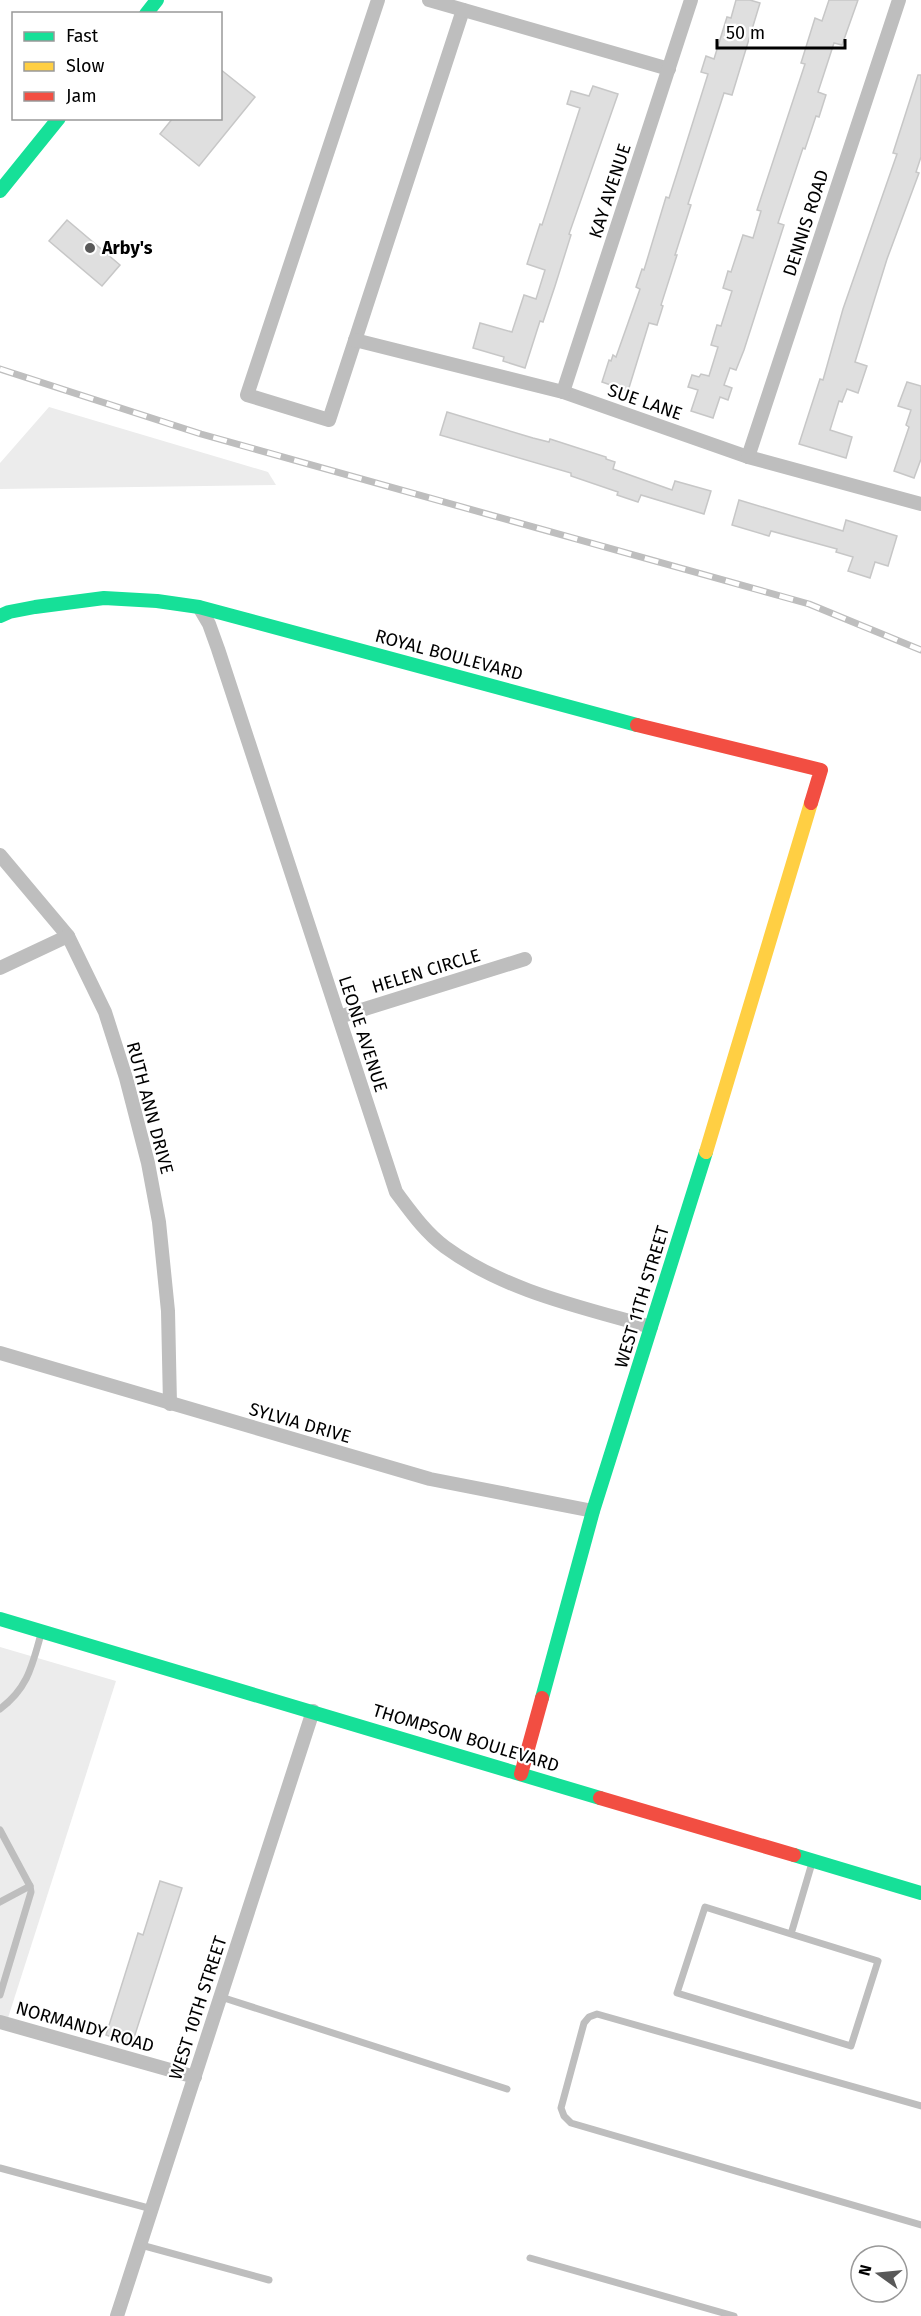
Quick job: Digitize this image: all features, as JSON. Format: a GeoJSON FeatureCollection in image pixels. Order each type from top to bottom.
{"type":"FeatureCollection","features":[{"type":"Feature","properties":{"kind":"main road"},"geometry":{"type":"LineString","coordinates":[[148,12],[157,0]]}},
{"type":"Feature","properties":{"kind":"main road"},"geometry":{"type":"LineString","coordinates":[[0,190],[57,120]]}},
{"type":"Feature","properties":{"kind":"main road","name":"ROYAL BOULEVARD"},"geometry":{"type":"LineString","coordinates":[[0,616],[35,607],[104,598],[157,601],[199,608],[660,730],[821,770],[803,833]]}},
{"type":"Feature","properties":{"kind":"main road","name":"WEST 11TH STREET"},"geometry":{"type":"LineString","coordinates":[[521,1774],[593,1511],[744,1030],[803,833]]}},
{"type":"Feature","properties":{"kind":"main road","name":"THOMPSON BOULEVARD"},"geometry":{"type":"LineString","coordinates":[[0,1619],[921,1893]]}},
{"type":"Feature","properties":{"kind":"street"},"geometry":{"type":"LineString","coordinates":[[378,0],[247,395],[329,420],[463,10]]}},
{"type":"Feature","properties":{"kind":"street"},"geometry":{"type":"LineString","coordinates":[[429,0],[669,69]]}},
{"type":"Feature","properties":{"kind":"street","name":"KAY AVENUE"},"geometry":{"type":"LineString","coordinates":[[563,392],[691,0]]}},
{"type":"Feature","properties":{"kind":"street","name":"DENNIS ROAD"},"geometry":{"type":"LineString","coordinates":[[748,457],[899,0]]}},
{"type":"Feature","properties":{"kind":"street","name":"SUE LANE"},"geometry":{"type":"LineString","coordinates":[[355,340],[563,392],[748,457],[921,504]]}},
{"type":"Feature","properties":{"kind":"street","name":"LEONE AVENUE"},"geometry":{"type":"LineString","coordinates":[[199,608],[209,624],[218,649],[396,1192],[418,1221],[445,1247],[483,1269],[526,1289],[651,1327]]}},
{"type":"Feature","properties":{"kind":"street","name":"RUTH ANN DRIVE"},"geometry":{"type":"LineString","coordinates":[[0,855],[68,936],[105,1012],[126,1078],[148,1163],[159,1222],[168,1311],[170,1404]]}},
{"type":"Feature","properties":{"kind":"street"},"geometry":{"type":"LineString","coordinates":[[0,968],[68,936]]}},
{"type":"Feature","properties":{"kind":"street","name":"HELEN CIRCLE"},"geometry":{"type":"LineString","coordinates":[[339,1017],[525,958]]}},
{"type":"Feature","properties":{"kind":"street","name":"SYLVIA DRIVE"},"geometry":{"type":"LineString","coordinates":[[0,1353],[430,1479],[593,1511]]}},
{"type":"Feature","properties":{"kind":"street","name":"WEST 10TH STREET"},"geometry":{"type":"LineString","coordinates":[[117,2316],[313,1711]]}},
{"type":"Feature","properties":{"kind":"street","name":"NORMANDY ROAD"},"geometry":{"type":"LineString","coordinates":[[0,2022],[195,2077]]}},
{"type":"Feature","properties":{"kind":"lane"},"geometry":{"type":"LineString","coordinates":[[0,1709],[19,1692],[27,1680],[42,1631]]}},
{"type":"Feature","properties":{"kind":"lane"},"geometry":{"type":"LineString","coordinates":[[0,1830],[30,1886],[30,1898],[3,1971],[0,1995]]}},
{"type":"Feature","properties":{"kind":"lane"},"geometry":{"type":"LineString","coordinates":[[791,1934],[813,1861]]}},
{"type":"Feature","properties":{"kind":"lane"},"geometry":{"type":"LineString","coordinates":[[0,1902],[30,1886]]}},
{"type":"Feature","properties":{"kind":"lane"},"geometry":{"type":"LineString","coordinates":[[705,1907],[791,1934],[878,1962],[851,2046],[677,1993],[705,1907]]}},
{"type":"Feature","properties":{"kind":"lane"},"geometry":{"type":"LineString","coordinates":[[221,1996],[507,2088]]}},
{"type":"Feature","properties":{"kind":"lane"},"geometry":{"type":"LineString","coordinates":[[921,2106],[597,2014],[589,2017],[584,2023],[561,2108],[564,2116],[572,2123],[921,2225]]}},
{"type":"Feature","properties":{"kind":"lane"},"geometry":{"type":"LineString","coordinates":[[0,2168],[152,2209]]}},
{"type":"Feature","properties":{"kind":"lane"},"geometry":{"type":"LineString","coordinates":[[141,2245],[269,2280]]}},
{"type":"Feature","properties":{"kind":"lane"},"geometry":{"type":"LineString","coordinates":[[530,2258],[734,2316]]}},
{"type":"Feature","properties":{"kind":"shaded area"},"geometry":{"type":"Polygon","coordinates":[[[49,407],[268,472],[276,485],[0,489],[0,463],[49,407]]]}},
{"type":"Feature","properties":{"kind":"shaded area"},"geometry":{"type":"Polygon","coordinates":[[[0,1647],[116,1681],[7,2021],[0,2019],[0,1647]]]}},
{"type":"Feature","properties":{"kind":"building"},"geometry":{"type":"Polygon","coordinates":[[[736,0],[760,3],[732,95],[724,93],[688,204],[691,205],[657,325],[649,323],[628,391],[602,382],[609,360],[611,361],[613,355],[616,357],[640,289],[636,287],[642,269],[644,270],[666,197],[669,198],[708,74],[701,72],[706,56],[714,59],[727,17],[731,18],[736,0]]]}},
{"type":"Feature","properties":{"kind":"building"},"geometry":{"type":"Polygon","coordinates":[[[829,0],[858,0],[842,45],[834,43],[818,92],[826,95],[819,117],[816,116],[805,149],[803,148],[778,223],[784,225],[744,350],[736,370],[730,368],[724,385],[732,388],[728,400],[720,397],[713,418],[691,411],[698,390],[688,387],[692,375],[709,376],[718,347],[711,345],[717,325],[721,326],[732,291],[723,288],[728,271],[731,272],[743,235],[753,238],[761,211],[757,210],[805,64],[801,63],[815,18],[822,21],[829,0]]]}},
{"type":"Feature","properties":{"kind":"building"},"geometry":{"type":"Polygon","coordinates":[[[222,71],[255,97],[199,166],[160,134],[171,120],[222,120],[222,71]]]}},
{"type":"Feature","properties":{"kind":"building"},"geometry":{"type":"Polygon","coordinates":[[[918,75],[921,75],[921,157],[916,172],[919,173],[887,259],[855,362],[867,366],[858,393],[847,389],[842,402],[839,401],[830,430],[852,437],[846,458],[799,444],[820,379],[823,380],[843,309],[897,154],[893,153],[918,75]]]}},
{"type":"Feature","properties":{"kind":"building"},"geometry":{"type":"Polygon","coordinates":[[[593,86],[618,94],[569,234],[571,235],[543,322],[540,321],[525,368],[503,361],[504,357],[473,348],[480,323],[512,332],[524,295],[536,299],[545,270],[527,264],[580,108],[567,104],[571,91],[589,96],[593,86]]]}},
{"type":"Feature","properties":{"kind":"building"},"geometry":{"type":"Polygon","coordinates":[[[67,220],[120,265],[102,286],[49,241],[67,220]]]}},
{"type":"Feature","properties":{"kind":"building"},"geometry":{"type":"Polygon","coordinates":[[[907,382],[921,386],[921,459],[914,478],[894,471],[909,427],[906,425],[911,410],[898,406],[907,382]]]}},
{"type":"Feature","properties":{"kind":"building"},"geometry":{"type":"Polygon","coordinates":[[[447,412],[533,438],[549,442],[550,439],[606,457],[615,462],[613,469],[672,490],[675,481],[711,491],[704,514],[641,495],[638,502],[617,495],[618,492],[571,476],[571,473],[440,435],[447,412]]]}},
{"type":"Feature","properties":{"kind":"building"},"geometry":{"type":"Polygon","coordinates":[[[739,500],[843,531],[846,520],[897,536],[888,566],[875,562],[870,578],[848,571],[853,557],[836,552],[837,549],[771,531],[769,536],[732,525],[739,500]]]}},
{"type":"Feature","properties":{"kind":"building"},"geometry":{"type":"Polygon","coordinates":[[[160,1881],[182,1888],[132,2044],[106,2035],[138,1933],[143,1935],[160,1881]]]}},
{"type":"Feature","properties":{"kind":"railway"},"geometry":{"type":"LineString","coordinates":[[0,369],[201,434],[809,604],[921,650]]}},
{"type":"Feature","properties":{"kind":"traffic: fast"},"geometry":{"type":"LineString","coordinates":[[148,12],[157,0]]}},
{"type":"Feature","properties":{"kind":"traffic: fast"},"geometry":{"type":"LineString","coordinates":[[0,191],[57,120]]}},
{"type":"Feature","properties":{"kind":"traffic: fast"},"geometry":{"type":"LineString","coordinates":[[0,616],[35,607],[104,598],[157,601],[199,607],[637,725]]}},
{"type":"Feature","properties":{"kind":"traffic: fast"},"geometry":{"type":"LineString","coordinates":[[542,1698],[593,1511],[706,1152]]}},
{"type":"Feature","properties":{"kind":"traffic: fast"},"geometry":{"type":"LineString","coordinates":[[0,1619],[600,1798]]}},
{"type":"Feature","properties":{"kind":"traffic: fast"},"geometry":{"type":"LineString","coordinates":[[794,1855],[921,1893]]}},
{"type":"Feature","properties":{"kind":"traffic: slow"},"geometry":{"type":"LineString","coordinates":[[706,1152],[811,803]]}},
{"type":"Feature","properties":{"kind":"traffic: jam"},"geometry":{"type":"LineString","coordinates":[[637,725],[821,770],[811,803]]}},
{"type":"Feature","properties":{"kind":"traffic: jam"},"geometry":{"type":"LineString","coordinates":[[521,1774],[542,1698]]}},
{"type":"Feature","properties":{"kind":"traffic: jam"},"geometry":{"type":"LineString","coordinates":[[600,1798],[794,1855]]}},
{"type":"Feature","properties":{"kind":"place","name":"Arby's"},"geometry":{"type":"Point","coordinates":[90,248]}}]}
